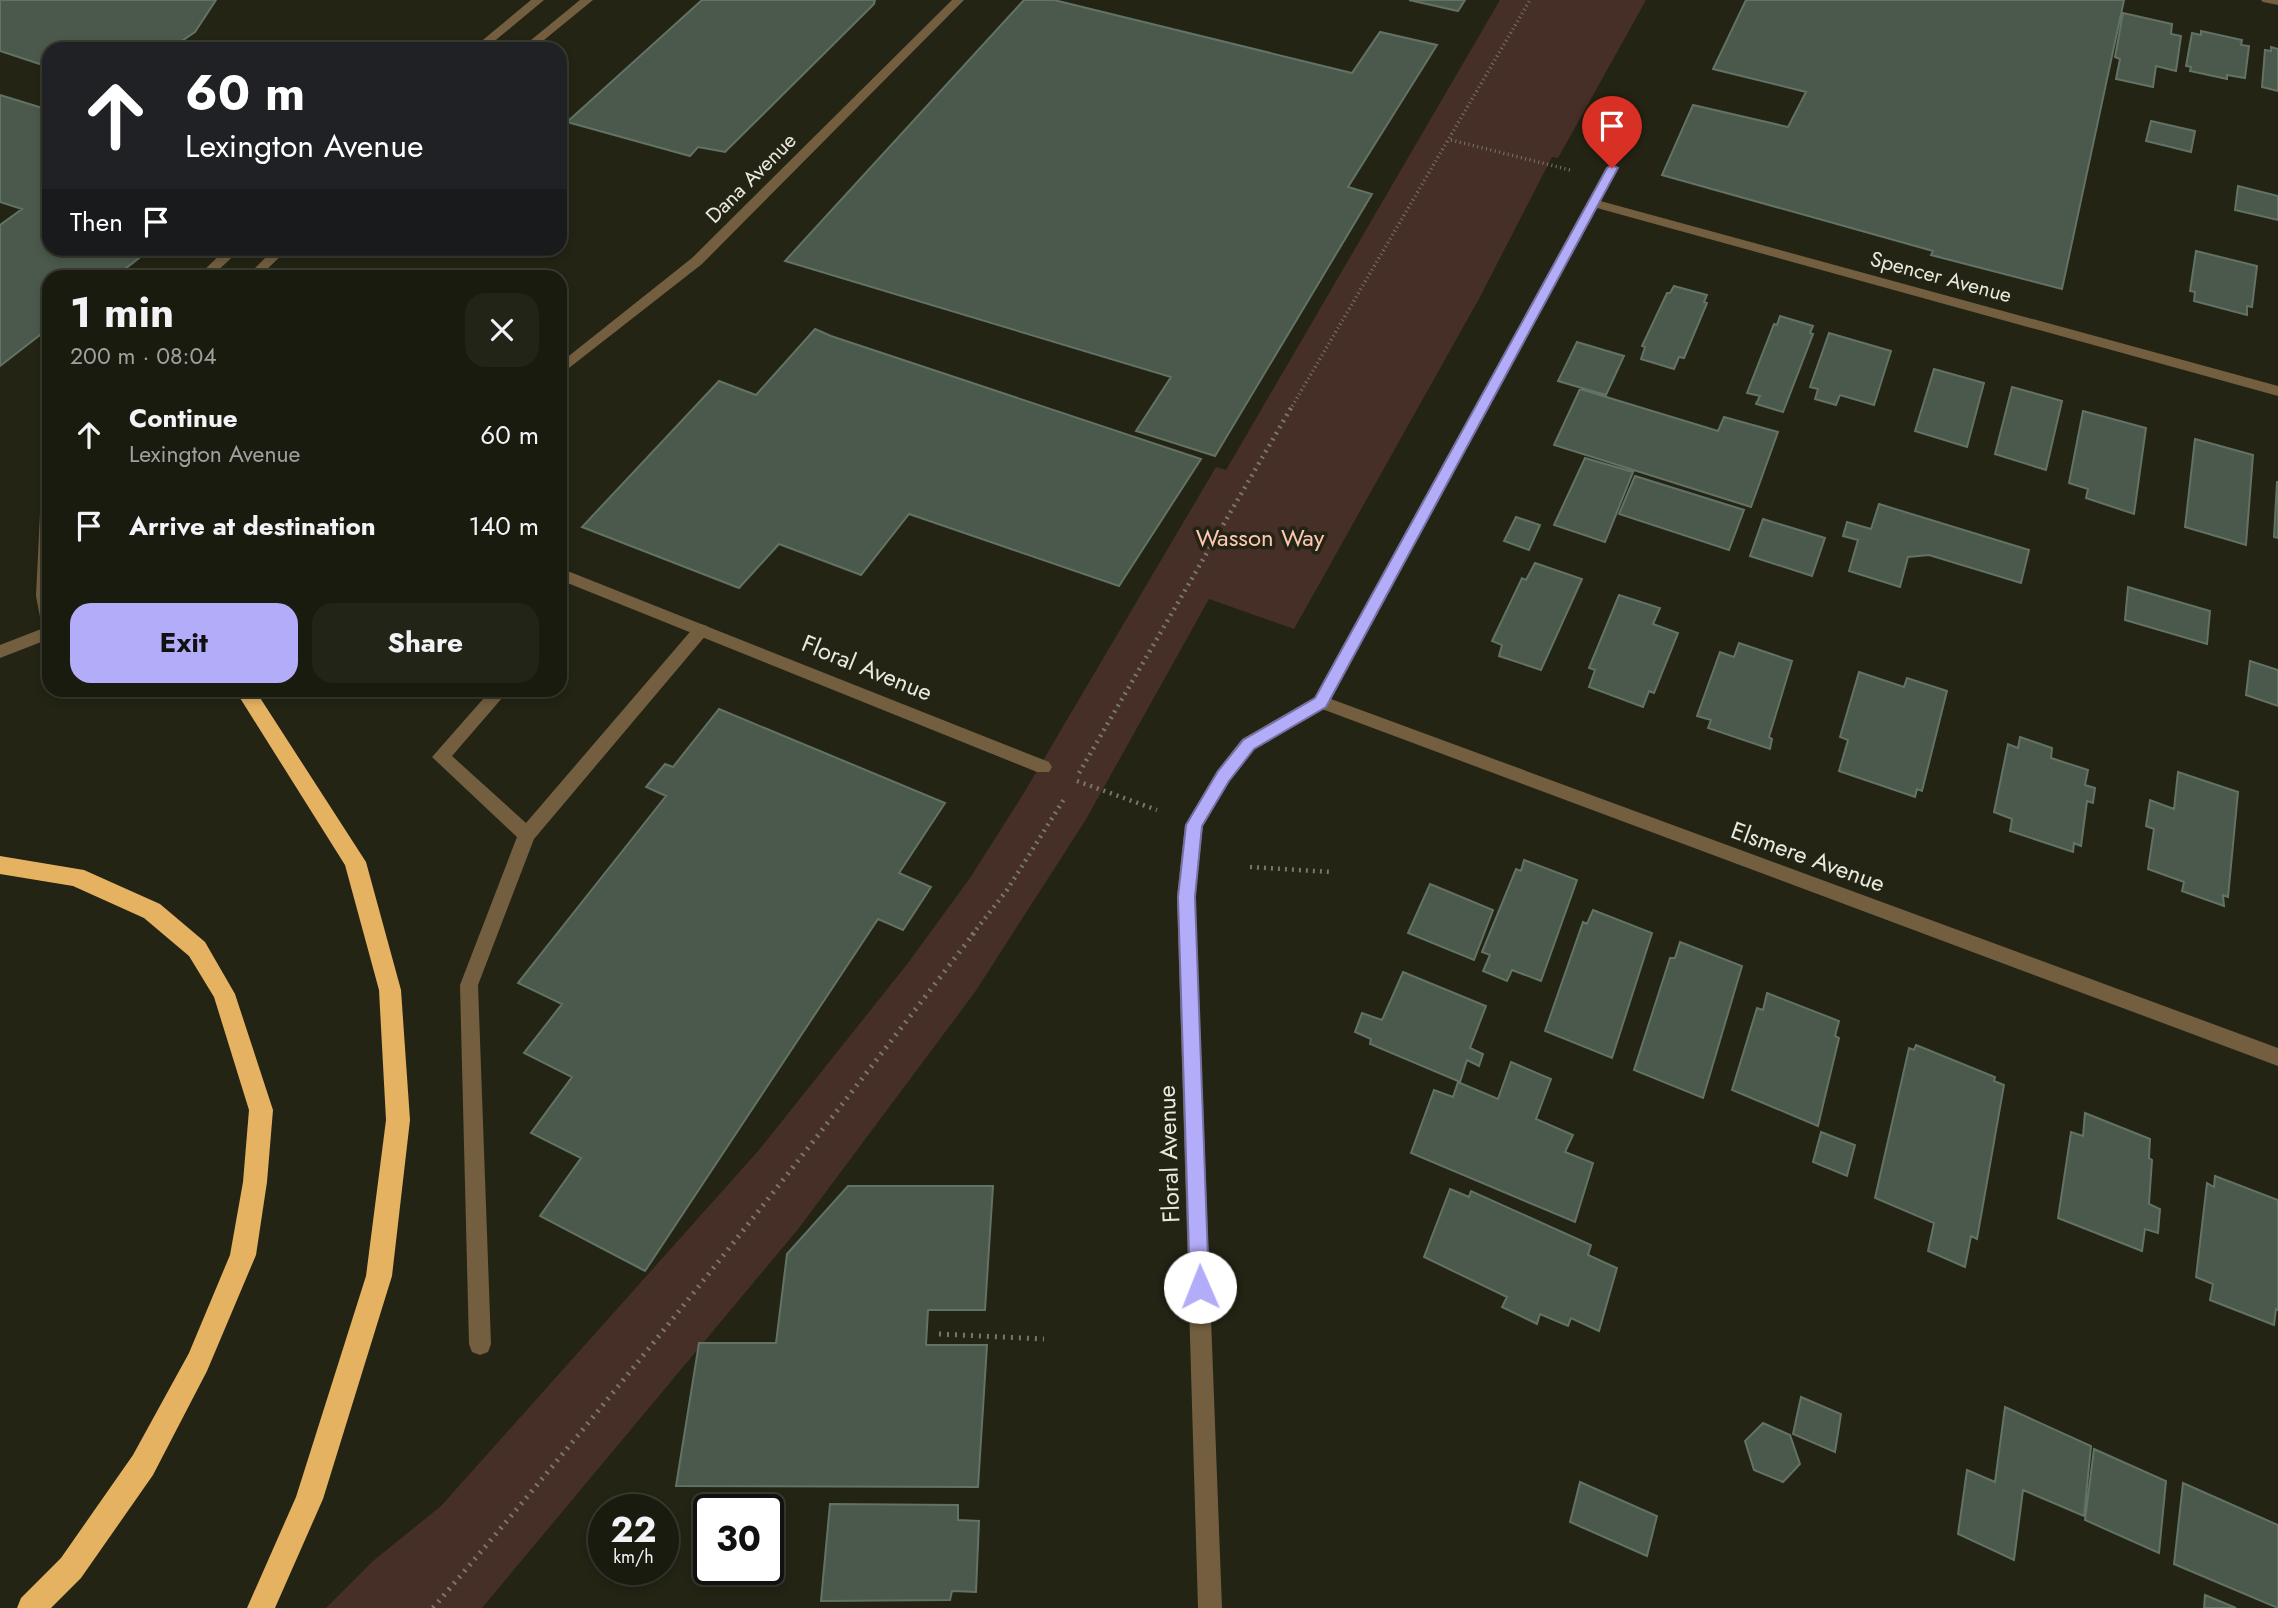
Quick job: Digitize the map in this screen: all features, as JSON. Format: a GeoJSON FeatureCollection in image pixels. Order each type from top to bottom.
{"type":"FeatureCollection","features":[{"type":"Feature","properties":{"kind":"highway"},"geometry":{"type":"LineString","coordinates":[[249,697],[355,862],[390,990],[398,1120],[379,1276],[309,1499],[261,1608]]}},
{"type":"Feature","properties":{"kind":"highway"},"geometry":{"type":"LineString","coordinates":[[0,865],[76,877],[152,911],[197,949],[223,994],[261,1110],[255,1182],[243,1255],[198,1362],[143,1465],[71,1568],[31,1608]]}},
{"type":"Feature","properties":{"kind":"street"},"geometry":{"type":"LineString","coordinates":[[487,42],[538,0]]}},
{"type":"Feature","properties":{"kind":"street"},"geometry":{"type":"LineString","coordinates":[[535,42],[587,0]]}},
{"type":"Feature","properties":{"kind":"street","name":"Dana Avenue"},"geometry":{"type":"LineString","coordinates":[[567,364],[697,261],[958,0]]}},
{"type":"Feature","properties":{"kind":"street"},"geometry":{"type":"LineString","coordinates":[[2267,0],[2278,2]]}},
{"type":"Feature","properties":{"kind":"street"},"geometry":{"type":"LineString","coordinates":[[1321,702],[1609,173]]}},
{"type":"Feature","properties":{"kind":"street","name":"Spencer Avenue"},"geometry":{"type":"LineString","coordinates":[[1593,203],[2278,391]]}},
{"type":"Feature","properties":{"kind":"street"},"geometry":{"type":"LineString","coordinates":[[211,270],[227,256]]}},
{"type":"Feature","properties":{"kind":"street"},"geometry":{"type":"LineString","coordinates":[[259,270],[274,256]]}},
{"type":"Feature","properties":{"kind":"street","name":"Floral Avenue"},"geometry":{"type":"LineString","coordinates":[[567,577],[1043,767]]}},
{"type":"Feature","properties":{"kind":"street"},"geometry":{"type":"LineString","coordinates":[[480,1344],[469,985],[527,835],[701,630]]}},
{"type":"Feature","properties":{"kind":"street"},"geometry":{"type":"LineString","coordinates":[[0,652],[42,635]]}},
{"type":"Feature","properties":{"kind":"street"},"geometry":{"type":"LineString","coordinates":[[495,697],[441,757],[527,835]]}},
{"type":"Feature","properties":{"kind":"street","name":"Floral Avenue"},"geometry":{"type":"LineString","coordinates":[[1210,1608],[1186,897],[1194,825],[1223,776],[1248,744],[1321,702]]}},
{"type":"Feature","properties":{"kind":"street","name":"Elsmere Avenue"},"geometry":{"type":"LineString","coordinates":[[1321,702],[2278,1057]]}},
{"type":"Feature","properties":{"kind":"path"},"geometry":{"type":"LineString","coordinates":[[433,1608],[512,1516],[829,1123],[1007,890],[1175,614],[1321,356],[1451,140],[1530,0]]}},
{"type":"Feature","properties":{"kind":"path"},"geometry":{"type":"LineString","coordinates":[[1451,140],[1609,173]]}},
{"type":"Feature","properties":{"kind":"path"},"geometry":{"type":"LineString","coordinates":[[1075,780],[1194,825]]}},
{"type":"Feature","properties":{"kind":"path"},"geometry":{"type":"LineString","coordinates":[[1250,866],[1331,872]]}},
{"type":"Feature","properties":{"kind":"path"},"geometry":{"type":"LineString","coordinates":[[939,1334],[1044,1339]]}},
{"type":"Feature","properties":{"kind":"green space","name":"Wasson Way"},"geometry":{"type":"Polygon","coordinates":[[[1500,0],[1646,0],[1558,158],[1552,157],[1480,297],[1294,629],[1209,599],[1085,821],[975,992],[799,1228],[482,1608],[326,1608],[373,1561],[441,1506],[759,1150],[908,963],[970,878],[1022,796],[1216,467],[1226,470],[1500,0]]]}},
{"type":"Feature","properties":{"kind":"building"},"geometry":{"type":"Polygon","coordinates":[[[0,0],[216,0],[195,32],[180,42],[42,42],[42,65],[0,51],[0,0]]]}},
{"type":"Feature","properties":{"kind":"building"},"geometry":{"type":"Polygon","coordinates":[[[702,0],[875,0],[725,152],[698,147],[690,156],[567,122],[702,0]]]}},
{"type":"Feature","properties":{"kind":"building"},"geometry":{"type":"Polygon","coordinates":[[[1024,0],[1054,0],[1352,73],[1380,32],[1437,45],[1348,187],[1372,194],[1215,456],[1136,431],[1171,377],[785,261],[1024,0]]]}},
{"type":"Feature","properties":{"kind":"building"},"geometry":{"type":"Polygon","coordinates":[[[1409,0],[1465,0],[1458,11],[1409,0]]]}},
{"type":"Feature","properties":{"kind":"building"},"geometry":{"type":"Polygon","coordinates":[[[1746,0],[2124,0],[2062,289],[1931,255],[1933,251],[1662,175],[1693,105],[1788,127],[1806,92],[1713,69],[1746,0]]]}},
{"type":"Feature","properties":{"kind":"building"},"geometry":{"type":"Polygon","coordinates":[[[2123,13],[2172,24],[2171,34],[2181,36],[2176,71],[2156,66],[2153,87],[2116,79],[2120,59],[2115,57],[2123,13]]]}},
{"type":"Feature","properties":{"kind":"building"},"geometry":{"type":"Polygon","coordinates":[[[2201,31],[2242,40],[2241,45],[2249,46],[2245,78],[2227,75],[2227,79],[2190,71],[2191,67],[2186,66],[2192,33],[2201,35],[2201,31]]]}},
{"type":"Feature","properties":{"kind":"building"},"geometry":{"type":"Polygon","coordinates":[[[2271,47],[2278,49],[2278,91],[2262,87],[2265,50],[2271,51],[2271,47]]]}},
{"type":"Feature","properties":{"kind":"building"},"geometry":{"type":"Polygon","coordinates":[[[0,95],[42,108],[42,256],[142,256],[124,270],[42,270],[42,333],[0,366],[0,225],[22,209],[0,202],[0,95]]]}},
{"type":"Feature","properties":{"kind":"building"},"geometry":{"type":"Polygon","coordinates":[[[2151,121],[2195,131],[2191,152],[2146,141],[2151,121]]]}},
{"type":"Feature","properties":{"kind":"building"},"geometry":{"type":"Polygon","coordinates":[[[2238,186],[2278,196],[2278,220],[2235,210],[2238,186]]]}},
{"type":"Feature","properties":{"kind":"building"},"geometry":{"type":"Polygon","coordinates":[[[2196,251],[2257,266],[2252,307],[2247,306],[2247,315],[2194,301],[2195,292],[2190,291],[2196,251]]]}},
{"type":"Feature","properties":{"kind":"building"},"geometry":{"type":"Polygon","coordinates":[[[1674,286],[1707,295],[1704,302],[1707,303],[1684,358],[1679,357],[1674,369],[1641,359],[1645,347],[1642,346],[1667,293],[1670,293],[1674,286]]]}},
{"type":"Feature","properties":{"kind":"building"},"geometry":{"type":"Polygon","coordinates":[[[1780,316],[1813,326],[1810,333],[1813,334],[1783,412],[1756,404],[1760,396],[1747,393],[1774,324],[1777,325],[1780,316]]]}},
{"type":"Feature","properties":{"kind":"building"},"geometry":{"type":"Polygon","coordinates":[[[815,329],[1201,459],[1119,586],[909,514],[861,575],[779,544],[739,588],[582,527],[719,381],[756,395],[815,329]]]}},
{"type":"Feature","properties":{"kind":"building"},"geometry":{"type":"Polygon","coordinates":[[[1829,333],[1891,351],[1874,405],[1840,395],[1836,405],[1815,399],[1818,389],[1810,387],[1829,333]]]}},
{"type":"Feature","properties":{"kind":"building"},"geometry":{"type":"Polygon","coordinates":[[[1577,342],[1624,356],[1606,395],[1558,381],[1577,342]]]}},
{"type":"Feature","properties":{"kind":"building"},"geometry":{"type":"Polygon","coordinates":[[[1934,369],[1984,383],[1967,447],[1915,431],[1934,369]]]}},
{"type":"Feature","properties":{"kind":"building"},"geometry":{"type":"Polygon","coordinates":[[[2012,387],[2062,401],[2046,470],[1995,454],[2012,387]]]}},
{"type":"Feature","properties":{"kind":"building"},"geometry":{"type":"Polygon","coordinates":[[[1580,389],[1718,431],[1724,417],[1778,432],[1751,507],[1554,445],[1580,389]]]}},
{"type":"Feature","properties":{"kind":"building"},"geometry":{"type":"Polygon","coordinates":[[[2083,411],[2146,428],[2134,514],[2086,498],[2088,489],[2069,483],[2083,411]]]}},
{"type":"Feature","properties":{"kind":"building"},"geometry":{"type":"Polygon","coordinates":[[[2195,439],[2253,455],[2246,545],[2185,527],[2195,439]]]}},
{"type":"Feature","properties":{"kind":"building"},"geometry":{"type":"Polygon","coordinates":[[[1585,458],[1633,472],[1605,542],[1554,525],[1585,458]]]}},
{"type":"Feature","properties":{"kind":"building"},"geometry":{"type":"Polygon","coordinates":[[[1635,476],[1744,510],[1729,550],[1619,514],[1635,476]]]}},
{"type":"Feature","properties":{"kind":"building"},"geometry":{"type":"Polygon","coordinates":[[[2278,482],[2278,538],[2274,537],[2278,482]]]}},
{"type":"Feature","properties":{"kind":"building"},"geometry":{"type":"Polygon","coordinates":[[[1879,504],[2029,550],[2021,583],[1929,555],[1908,557],[1900,587],[1849,571],[1858,540],[1843,536],[1847,522],[1871,529],[1879,504]]]}},
{"type":"Feature","properties":{"kind":"building"},"geometry":{"type":"Polygon","coordinates":[[[1516,517],[1540,525],[1529,550],[1504,541],[1516,517]]]}},
{"type":"Feature","properties":{"kind":"building"},"geometry":{"type":"Polygon","coordinates":[[[1763,519],[1825,538],[1812,576],[1750,556],[1763,519]]]}},
{"type":"Feature","properties":{"kind":"building"},"geometry":{"type":"Polygon","coordinates":[[[1535,563],[1582,579],[1541,670],[1499,656],[1502,645],[1492,641],[1522,578],[1526,580],[1535,563]]]}},
{"type":"Feature","properties":{"kind":"building"},"geometry":{"type":"Polygon","coordinates":[[[2128,587],[2210,611],[2207,644],[2125,620],[2128,587]]]}},
{"type":"Feature","properties":{"kind":"building"},"geometry":{"type":"Polygon","coordinates":[[[1619,595],[1660,608],[1653,624],[1678,633],[1654,693],[1649,691],[1643,707],[1589,687],[1595,670],[1589,668],[1619,595]]]}},
{"type":"Feature","properties":{"kind":"building"},"geometry":{"type":"Polygon","coordinates":[[[1739,643],[1792,661],[1769,737],[1772,739],[1770,749],[1708,728],[1711,720],[1697,716],[1720,652],[1734,657],[1739,643]]]}},
{"type":"Feature","properties":{"kind":"building"},"geometry":{"type":"Polygon","coordinates":[[[2250,661],[2278,670],[2278,706],[2246,695],[2250,661]]]}},
{"type":"Feature","properties":{"kind":"building"},"geometry":{"type":"Polygon","coordinates":[[[1859,672],[1904,687],[1907,678],[1947,691],[1922,791],[1917,789],[1915,797],[1839,771],[1848,740],[1840,737],[1859,672]]]}},
{"type":"Feature","properties":{"kind":"building"},"geometry":{"type":"Polygon","coordinates":[[[719,709],[945,803],[899,873],[931,887],[903,930],[878,919],[645,1271],[540,1216],[581,1158],[531,1133],[572,1077],[524,1053],[562,1004],[518,983],[666,796],[646,787],[665,764],[673,767],[719,709]]]}},
{"type":"Feature","properties":{"kind":"building"},"geometry":{"type":"Polygon","coordinates":[[[2020,737],[2052,748],[2051,758],[2088,770],[2085,785],[2095,788],[2093,803],[2087,801],[2081,846],[2074,843],[2073,852],[2010,831],[2012,819],[1994,812],[2008,744],[2018,748],[2020,737]]]}},
{"type":"Feature","properties":{"kind":"building"},"geometry":{"type":"Polygon","coordinates":[[[2178,772],[2238,792],[2228,897],[2223,895],[2224,906],[2182,891],[2184,882],[2148,869],[2154,829],[2146,826],[2150,800],[2174,809],[2178,772]]]}},
{"type":"Feature","properties":{"kind":"building"},"geometry":{"type":"Polygon","coordinates":[[[1524,860],[1577,880],[1541,981],[1512,970],[1507,981],[1483,971],[1490,955],[1482,952],[1516,869],[1521,871],[1524,860]]]}},
{"type":"Feature","properties":{"kind":"building"},"geometry":{"type":"Polygon","coordinates":[[[1430,884],[1493,910],[1474,960],[1408,933],[1430,884]]]}},
{"type":"Feature","properties":{"kind":"building"},"geometry":{"type":"Polygon","coordinates":[[[1593,910],[1652,933],[1612,1058],[1545,1031],[1583,922],[1587,924],[1593,910]]]}},
{"type":"Feature","properties":{"kind":"building"},"geometry":{"type":"Polygon","coordinates":[[[1680,942],[1742,966],[1703,1098],[1634,1070],[1670,958],[1675,958],[1680,942]]]}},
{"type":"Feature","properties":{"kind":"building"},"geometry":{"type":"Polygon","coordinates":[[[1403,972],[1486,1006],[1470,1048],[1483,1054],[1479,1066],[1467,1060],[1460,1082],[1370,1044],[1371,1039],[1355,1032],[1362,1013],[1382,1020],[1403,972]]]}},
{"type":"Feature","properties":{"kind":"building"},"geometry":{"type":"Polygon","coordinates":[[[1767,993],[1839,1021],[1835,1036],[1839,1038],[1818,1126],[1732,1090],[1757,1008],[1763,1010],[1767,993]]]}},
{"type":"Feature","properties":{"kind":"building"},"geometry":{"type":"Polygon","coordinates":[[[1916,1045],[1995,1077],[1994,1081],[2004,1085],[1977,1239],[1971,1236],[1965,1267],[1928,1251],[1934,1223],[1875,1198],[1909,1048],[1914,1050],[1916,1045]]]}},
{"type":"Feature","properties":{"kind":"building"},"geometry":{"type":"Polygon","coordinates":[[[1511,1062],[1551,1079],[1536,1119],[1573,1135],[1565,1152],[1593,1163],[1575,1222],[1411,1153],[1434,1090],[1453,1097],[1458,1082],[1498,1099],[1511,1062]]]}},
{"type":"Feature","properties":{"kind":"building"},"geometry":{"type":"Polygon","coordinates":[[[2085,1113],[2150,1139],[2149,1158],[2152,1160],[2149,1204],[2160,1209],[2158,1233],[2145,1229],[2142,1251],[2058,1218],[2071,1132],[2083,1136],[2085,1113]]]}},
{"type":"Feature","properties":{"kind":"building"},"geometry":{"type":"Polygon","coordinates":[[[1821,1132],[1855,1145],[1847,1176],[1813,1162],[1821,1132]]]}},
{"type":"Feature","properties":{"kind":"building"},"geometry":{"type":"Polygon","coordinates":[[[2215,1176],[2278,1200],[2278,1310],[2276,1309],[2274,1325],[2210,1300],[2213,1284],[2196,1277],[2207,1183],[2214,1187],[2215,1176]]]}},
{"type":"Feature","properties":{"kind":"building"},"geometry":{"type":"Polygon","coordinates":[[[848,1186],[993,1186],[985,1310],[928,1310],[926,1345],[987,1345],[978,1487],[676,1486],[699,1343],[776,1343],[787,1254],[848,1186]]]}},
{"type":"Feature","properties":{"kind":"building"},"geometry":{"type":"Polygon","coordinates":[[[1450,1189],[1469,1197],[1471,1191],[1591,1245],[1588,1255],[1617,1268],[1599,1331],[1571,1318],[1568,1326],[1540,1314],[1537,1324],[1502,1307],[1507,1297],[1424,1257],[1450,1189]]]}},
{"type":"Feature","properties":{"kind":"building"},"geometry":{"type":"Polygon","coordinates":[[[1801,1397],[1841,1414],[1835,1452],[1793,1434],[1801,1397]]]}},
{"type":"Feature","properties":{"kind":"building"},"geometry":{"type":"Polygon","coordinates":[[[2005,1407],[2091,1446],[2084,1516],[2023,1490],[2014,1560],[1958,1534],[1967,1470],[1995,1482],[2005,1407]]]}},
{"type":"Feature","properties":{"kind":"building"},"geometry":{"type":"Polygon","coordinates":[[[1763,1423],[1790,1435],[1800,1464],[1783,1482],[1754,1470],[1745,1441],[1763,1423]]]}},
{"type":"Feature","properties":{"kind":"building"},"geometry":{"type":"Polygon","coordinates":[[[2094,1449],[2166,1481],[2159,1553],[2085,1520],[2094,1449]]]}},
{"type":"Feature","properties":{"kind":"building"},"geometry":{"type":"Polygon","coordinates":[[[1580,1482],[1657,1516],[1647,1556],[1570,1522],[1580,1482]]]}},
{"type":"Feature","properties":{"kind":"building"},"geometry":{"type":"Polygon","coordinates":[[[2183,1483],[2278,1525],[2278,1608],[2174,1564],[2183,1483]]]}},
{"type":"Feature","properties":{"kind":"building"},"geometry":{"type":"Polygon","coordinates":[[[830,1504],[958,1505],[958,1520],[979,1521],[976,1592],[952,1591],[950,1600],[821,1601],[830,1504]]]}},
{"type":"Feature","properties":{"kind":"building"},"geometry":{"type":"Polygon","coordinates":[[[2205,1595],[2236,1608],[2204,1608],[2205,1595]]]}},
{"type":"Feature","properties":{"kind":"route"},"geometry":{"type":"LineString","coordinates":[[1200,1287],[1186,897],[1194,825],[1223,776],[1248,744],[1321,702],[1612,168]]}}]}
